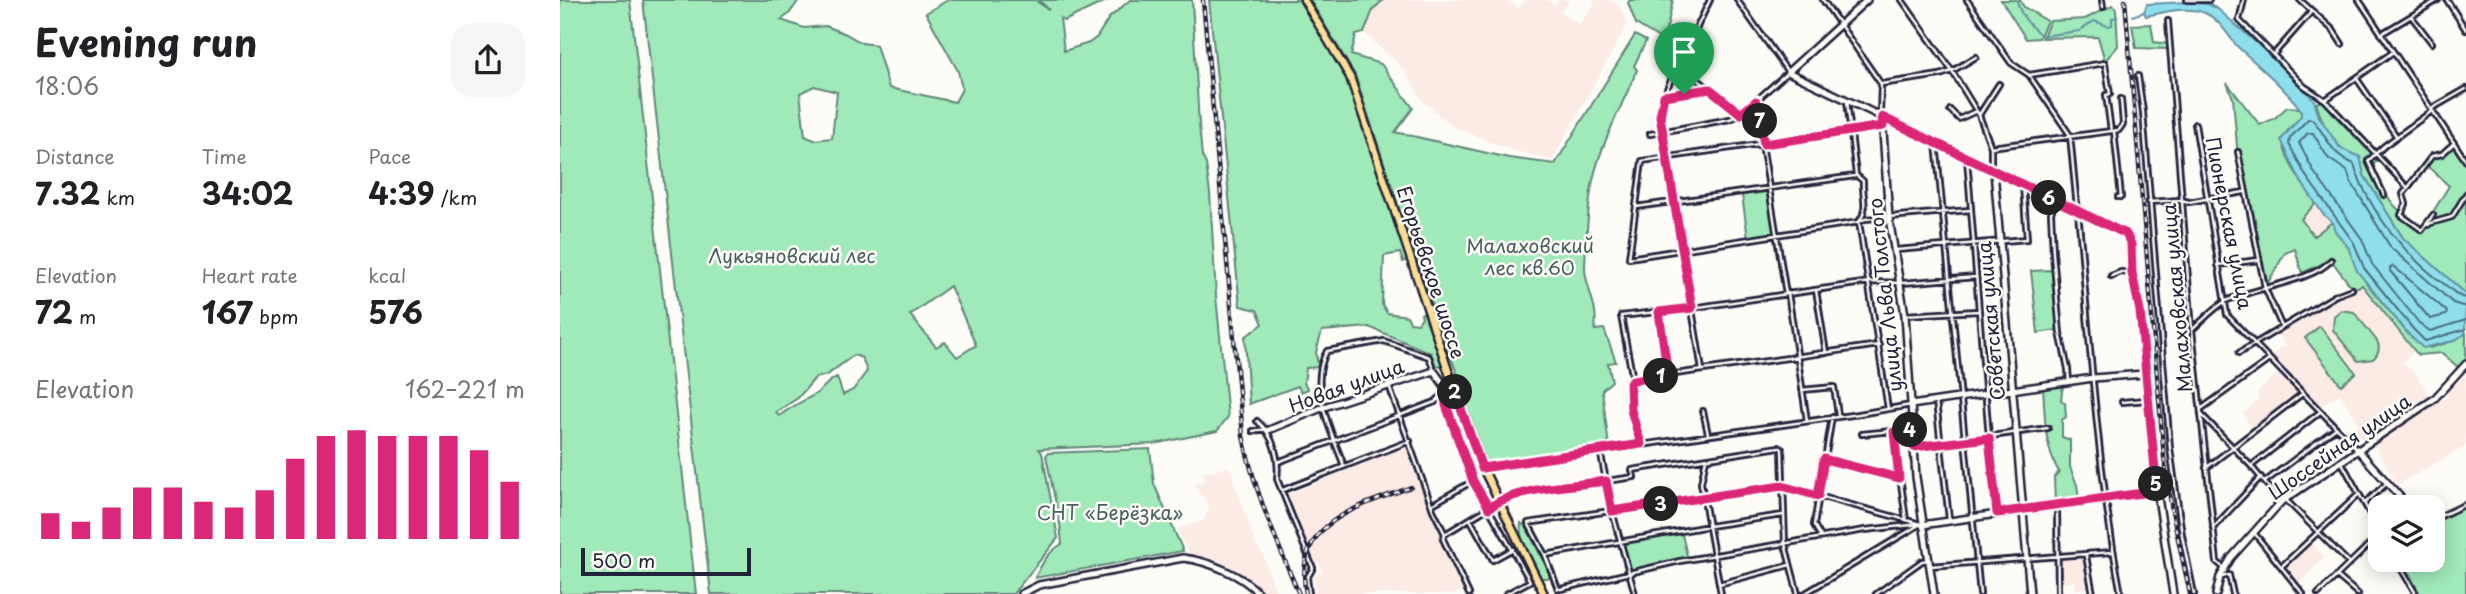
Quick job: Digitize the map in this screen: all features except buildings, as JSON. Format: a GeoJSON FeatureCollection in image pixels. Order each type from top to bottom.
{"type":"FeatureCollection","features":[{"type":"Feature","properties":{"kind":"main road","name":"Егорьевское шоссе"},"geometry":{"type":"LineString","coordinates":[[1304,0],[1350,77],[1482,468],[1544,594]]}},
{"type":"Feature","properties":{"kind":"street"},"geometry":{"type":"LineString","coordinates":[[1682,67],[1710,0]]}},
{"type":"Feature","properties":{"kind":"street"},"geometry":{"type":"LineString","coordinates":[[1737,0],[1788,72],[2128,236],[2140,311],[2157,491],[2173,594]]}},
{"type":"Feature","properties":{"kind":"street"},"geometry":{"type":"LineString","coordinates":[[1823,0],[1881,84],[1881,116]]}},
{"type":"Feature","properties":{"kind":"street"},"geometry":{"type":"LineString","coordinates":[[1650,134],[1730,119],[1741,114],[1867,0]]}},
{"type":"Feature","properties":{"kind":"street"},"geometry":{"type":"LineString","coordinates":[[1902,0],[1952,71],[1977,113],[1992,147],[1993,170]]}},
{"type":"Feature","properties":{"kind":"street"},"geometry":{"type":"LineString","coordinates":[[1967,0],[2011,63],[2029,75],[2070,135],[2093,378],[2113,552],[2121,594]]}},
{"type":"Feature","properties":{"kind":"street"},"geometry":{"type":"LineString","coordinates":[[2102,0],[2103,7]]}},
{"type":"Feature","properties":{"kind":"street"},"geometry":{"type":"LineString","coordinates":[[2187,0],[2209,0]]}},
{"type":"Feature","properties":{"kind":"street"},"geometry":{"type":"LineString","coordinates":[[2244,0],[2239,20],[2305,86],[2325,100],[2407,187]]}},
{"type":"Feature","properties":{"kind":"street"},"geometry":{"type":"LineString","coordinates":[[2300,0],[2333,30],[2342,44]]}},
{"type":"Feature","properties":{"kind":"street"},"geometry":{"type":"LineString","coordinates":[[2359,0],[2466,161]]}},
{"type":"Feature","properties":{"kind":"street"},"geometry":{"type":"LineString","coordinates":[[2381,34],[2438,0]]}},
{"type":"Feature","properties":{"kind":"street"},"geometry":{"type":"LineString","coordinates":[[2447,0],[2466,30]]}},
{"type":"Feature","properties":{"kind":"street"},"geometry":{"type":"LineString","coordinates":[[2273,55],[2312,11]]}},
{"type":"Feature","properties":{"kind":"street"},"geometry":{"type":"LineString","coordinates":[[2411,16],[2432,43]]}},
{"type":"Feature","properties":{"kind":"street","name":"Малаховская улица"},"geometry":{"type":"LineString","coordinates":[[2168,21],[2192,330],[2206,468],[2217,562],[2224,568]]}},
{"type":"Feature","properties":{"kind":"street"},"geometry":{"type":"LineString","coordinates":[[2325,100],[2393,52]]}},
{"type":"Feature","properties":{"kind":"street"},"geometry":{"type":"LineString","coordinates":[[1881,84],[1952,71],[1976,57]]}},
{"type":"Feature","properties":{"kind":"street"},"geometry":{"type":"LineString","coordinates":[[2029,75],[2105,64],[2110,94],[2106,95],[2120,197]]}},
{"type":"Feature","properties":{"kind":"street"},"geometry":{"type":"LineString","coordinates":[[1702,370],[1660,116],[1664,96],[1677,65],[1741,114]]}},
{"type":"Feature","properties":{"kind":"street"},"geometry":{"type":"LineString","coordinates":[[2138,76],[2170,448],[2182,535],[2194,594]]}},
{"type":"Feature","properties":{"kind":"street"},"geometry":{"type":"LineString","coordinates":[[2357,78],[2397,137]]}},
{"type":"Feature","properties":{"kind":"street"},"geometry":{"type":"LineString","coordinates":[[1950,110],[1959,119],[1977,113],[1999,84]]}},
{"type":"Feature","properties":{"kind":"street"},"geometry":{"type":"LineString","coordinates":[[1664,96],[1710,89]]}},
{"type":"Feature","properties":{"kind":"street"},"geometry":{"type":"LineString","coordinates":[[2384,195],[2368,161],[2432,110],[2466,89]]}},
{"type":"Feature","properties":{"kind":"street"},"geometry":{"type":"LineString","coordinates":[[1847,99],[1856,175],[1863,181],[1866,204],[1865,214],[1859,222],[1888,408]]}},
{"type":"Feature","properties":{"kind":"street"},"geometry":{"type":"LineString","coordinates":[[1992,147],[2119,130],[2123,124],[2121,99]]}},
{"type":"Feature","properties":{"kind":"street"},"geometry":{"type":"LineString","coordinates":[[1756,101],[1807,421]]}},
{"type":"Feature","properties":{"kind":"street","name":"улица Льва Толстого"},"geometry":{"type":"LineString","coordinates":[[1881,116],[1889,218],[1902,283],[1922,525],[1934,594]]}},
{"type":"Feature","properties":{"kind":"street","name":"Пионерская улица"},"geometry":{"type":"LineString","coordinates":[[2196,124],[2227,315],[2399,495]]}},
{"type":"Feature","properties":{"kind":"street"},"geometry":{"type":"LineString","coordinates":[[1883,126],[1642,161],[1629,258],[1865,219],[1970,210]]}},
{"type":"Feature","properties":{"kind":"street"},"geometry":{"type":"LineString","coordinates":[[1936,143],[1980,594]]}},
{"type":"Feature","properties":{"kind":"street"},"geometry":{"type":"LineString","coordinates":[[2433,215],[2423,230],[2404,219],[2401,215],[2406,204],[2403,194],[2431,156],[2442,154],[2453,144]]}},
{"type":"Feature","properties":{"kind":"street"},"geometry":{"type":"LineString","coordinates":[[2238,152],[2265,288],[2282,327]]}},
{"type":"Feature","properties":{"kind":"street"},"geometry":{"type":"LineString","coordinates":[[1967,158],[1997,513]]}},
{"type":"Feature","properties":{"kind":"street","name":"Советская улица"},"geometry":{"type":"LineString","coordinates":[[1993,170],[2030,594]]}},
{"type":"Feature","properties":{"kind":"street"},"geometry":{"type":"LineString","coordinates":[[1636,207],[1856,175]]}},
{"type":"Feature","properties":{"kind":"street"},"geometry":{"type":"LineString","coordinates":[[1896,250],[2027,239],[2023,185]]}},
{"type":"Feature","properties":{"kind":"street"},"geometry":{"type":"LineString","coordinates":[[2149,202],[2189,202],[2244,192]]}},
{"type":"Feature","properties":{"kind":"street"},"geometry":{"type":"LineString","coordinates":[[2421,234],[2431,223],[2452,217],[2466,194]]}},
{"type":"Feature","properties":{"kind":"street"},"geometry":{"type":"LineString","coordinates":[[2055,201],[2051,213],[2053,253],[2061,346],[2068,369],[2068,382]]}},
{"type":"Feature","properties":{"kind":"street"},"geometry":{"type":"LineString","coordinates":[[2218,265],[2259,260]]}},
{"type":"Feature","properties":{"kind":"street"},"geometry":{"type":"LineString","coordinates":[[2192,330],[2225,302],[2294,280],[2324,267],[2331,260]]}},
{"type":"Feature","properties":{"kind":"street"},"geometry":{"type":"LineString","coordinates":[[2111,276],[2121,272],[2132,273]]}},
{"type":"Feature","properties":{"kind":"street"},"geometry":{"type":"LineString","coordinates":[[1641,444],[1631,410],[1630,383],[1633,380],[1621,316],[1870,282],[1902,283],[1976,277]]}},
{"type":"Feature","properties":{"kind":"street"},"geometry":{"type":"LineString","coordinates":[[2239,353],[2352,289]]}},
{"type":"Feature","properties":{"kind":"street"},"geometry":{"type":"LineString","coordinates":[[1816,290],[1826,353]]}},
{"type":"Feature","properties":{"kind":"street"},"geometry":{"type":"LineString","coordinates":[[1905,315],[1978,311]]}},
{"type":"Feature","properties":{"kind":"street"},"geometry":{"type":"LineString","coordinates":[[1659,312],[1668,375]]}},
{"type":"Feature","properties":{"kind":"street"},"geometry":{"type":"LineString","coordinates":[[1344,466],[1319,387],[1324,356],[1332,349],[1384,341],[1429,356],[1434,371],[1444,385],[1446,405],[1473,481],[1530,581],[1538,584]]}},
{"type":"Feature","properties":{"kind":"street"},"geometry":{"type":"LineString","coordinates":[[1633,380],[1879,345]]}},
{"type":"Feature","properties":{"kind":"street"},"geometry":{"type":"LineString","coordinates":[[2269,360],[2201,411],[2265,482],[2349,563]]}},
{"type":"Feature","properties":{"kind":"street","name":"Шоссейная улица"},"geometry":{"type":"LineString","coordinates":[[2216,594],[2224,568],[2283,500],[2434,399],[2466,364]]}},
{"type":"Feature","properties":{"kind":"street","name":"Новая улица"},"geometry":{"type":"LineString","coordinates":[[1268,429],[1392,383],[1434,371]]}},
{"type":"Feature","properties":{"kind":"street"},"geometry":{"type":"LineString","coordinates":[[1482,468],[2093,378],[2144,374]]}},
{"type":"Feature","properties":{"kind":"street"},"geometry":{"type":"LineString","coordinates":[[1389,386],[1445,534],[1443,539],[1469,594]]}},
{"type":"Feature","properties":{"kind":"street"},"geometry":{"type":"LineString","coordinates":[[1802,390],[1834,387],[1838,416]]}},
{"type":"Feature","properties":{"kind":"street"},"geometry":{"type":"LineString","coordinates":[[1278,462],[1435,402],[1454,389]]}},
{"type":"Feature","properties":{"kind":"street"},"geometry":{"type":"LineString","coordinates":[[2206,468],[2302,394]]}},
{"type":"Feature","properties":{"kind":"street"},"geometry":{"type":"LineString","coordinates":[[2122,402],[2147,400]]}},
{"type":"Feature","properties":{"kind":"street"},"geometry":{"type":"LineString","coordinates":[[1936,401],[1949,521]]}},
{"type":"Feature","properties":{"kind":"street"},"geometry":{"type":"LineString","coordinates":[[1703,411],[1708,434]]}},
{"type":"Feature","properties":{"kind":"street"},"geometry":{"type":"LineString","coordinates":[[2251,466],[2320,412]]}},
{"type":"Feature","properties":{"kind":"street"},"geometry":{"type":"LineString","coordinates":[[1821,538],[1814,525],[1832,417]]}},
{"type":"Feature","properties":{"kind":"street"},"geometry":{"type":"LineString","coordinates":[[1257,421],[1268,429],[1278,462],[1277,479],[1313,568],[1307,578],[1309,594]]}},
{"type":"Feature","properties":{"kind":"street"},"geometry":{"type":"LineString","coordinates":[[1914,447],[2048,428]]}},
{"type":"Feature","properties":{"kind":"street"},"geometry":{"type":"LineString","coordinates":[[2265,482],[2336,428]]}},
{"type":"Feature","properties":{"kind":"street"},"geometry":{"type":"LineString","coordinates":[[1253,431],[1268,429]]}},
{"type":"Feature","properties":{"kind":"street"},"geometry":{"type":"LineString","coordinates":[[1862,434],[1912,429]]}},
{"type":"Feature","properties":{"kind":"street"},"geometry":{"type":"LineString","coordinates":[[1894,432],[1906,520]]}},
{"type":"Feature","properties":{"kind":"street"},"geometry":{"type":"LineString","coordinates":[[1283,490],[1410,441]]}},
{"type":"Feature","properties":{"kind":"street"},"geometry":{"type":"LineString","coordinates":[[1445,534],[1498,502],[1525,493],[1634,477],[1632,470],[1774,447],[1782,449],[1785,544],[1798,594]]}},
{"type":"Feature","properties":{"kind":"street"},"geometry":{"type":"LineString","coordinates":[[1600,450],[1612,511],[1634,594]]}},
{"type":"Feature","properties":{"kind":"street"},"geometry":{"type":"LineString","coordinates":[[1706,458],[1702,483],[1719,594]]}},
{"type":"Feature","properties":{"kind":"street"},"geometry":{"type":"LineString","coordinates":[[1824,459],[1899,478]]}},
{"type":"Feature","properties":{"kind":"street"},"geometry":{"type":"LineString","coordinates":[[2341,461],[2368,509]]}},
{"type":"Feature","properties":{"kind":"street"},"geometry":{"type":"LineString","coordinates":[[2213,528],[2261,477]]}},
{"type":"Feature","properties":{"kind":"street"},"geometry":{"type":"LineString","coordinates":[[1432,505],[1473,481]]}},
{"type":"Feature","properties":{"kind":"street"},"geometry":{"type":"LineString","coordinates":[[2365,503],[2388,482]]}},
{"type":"Feature","properties":{"kind":"street"},"geometry":{"type":"LineString","coordinates":[[1922,525],[1782,486],[1528,523],[1545,555],[1558,589],[1561,589],[1680,561],[1821,538],[1922,525],[1973,518],[1997,513],[2057,506],[2076,501],[2157,491]]}},
{"type":"Feature","properties":{"kind":"street"},"geometry":{"type":"LineString","coordinates":[[2282,566],[2359,494]]}},
{"type":"Feature","properties":{"kind":"street"},"geometry":{"type":"LineString","coordinates":[[2445,514],[2466,504]]}},
{"type":"Feature","properties":{"kind":"street"},"geometry":{"type":"LineString","coordinates":[[2057,506],[2056,555],[2059,594]]}},
{"type":"Feature","properties":{"kind":"street"},"geometry":{"type":"LineString","coordinates":[[1545,555],[1784,515]]}},
{"type":"Feature","properties":{"kind":"street"},"geometry":{"type":"LineString","coordinates":[[1470,519],[1493,560],[1513,548]]}},
{"type":"Feature","properties":{"kind":"street"},"geometry":{"type":"LineString","coordinates":[[1804,594],[1922,525]]}},
{"type":"Feature","properties":{"kind":"street"},"geometry":{"type":"LineString","coordinates":[[2253,533],[2303,594]]}},
{"type":"Feature","properties":{"kind":"street"},"geometry":{"type":"LineString","coordinates":[[2318,594],[2368,545]]}},
{"type":"Feature","properties":{"kind":"street"},"geometry":{"type":"LineString","coordinates":[[1875,594],[1922,561],[1978,562],[2113,552]]}},
{"type":"Feature","properties":{"kind":"street"},"geometry":{"type":"LineString","coordinates":[[2086,555],[2093,594]]}},
{"type":"Feature","properties":{"kind":"street"},"geometry":{"type":"LineString","coordinates":[[1021,594],[1039,585],[1183,558],[1204,563],[1238,578],[1259,594]]}},
{"type":"Feature","properties":{"kind":"street"},"geometry":{"type":"LineString","coordinates":[[1719,584],[1790,565]]}},
{"type":"Feature","properties":{"kind":"street"},"geometry":{"type":"LineString","coordinates":[[1530,568],[1530,581]]}},
{"type":"Feature","properties":{"kind":"street"},"geometry":{"type":"LineString","coordinates":[[2403,572],[2416,594]]}},
{"type":"Feature","properties":{"kind":"street"},"geometry":{"type":"LineString","coordinates":[[2222,577],[2227,574],[2230,578],[2233,594]]}},
{"type":"Feature","properties":{"kind":"street"},"geometry":{"type":"LineString","coordinates":[[2337,576],[2358,594]]}},
{"type":"Feature","properties":{"kind":"street"},"geometry":{"type":"LineString","coordinates":[[1506,594],[1530,581]]}},
{"type":"Feature","properties":{"kind":"shaded area"},"geometry":{"type":"Polygon","coordinates":[[[1383,0],[1508,0],[1519,9],[1525,0],[1548,0],[1554,5],[1558,0],[1570,0],[1561,12],[1579,25],[1595,3],[1592,0],[1610,0],[1621,8],[1627,25],[1552,160],[1511,150],[1454,127],[1422,100],[1404,69],[1364,33],[1373,10],[1383,0]]]}},
{"type":"Feature","properties":{"kind":"shaded area"},"geometry":{"type":"Polygon","coordinates":[[[2316,203],[2332,222],[2313,236],[2300,219],[2316,203]]]}},
{"type":"Feature","properties":{"kind":"shaded area"},"geometry":{"type":"Polygon","coordinates":[[[2362,285],[2414,351],[2403,362],[2430,395],[2356,442],[2346,433],[2359,424],[2340,393],[2319,407],[2269,357],[2285,345],[2276,332],[2362,285]]]}},
{"type":"Feature","properties":{"kind":"shaded area"},"geometry":{"type":"Polygon","coordinates":[[[2280,371],[2301,394],[2253,430],[2243,414],[2259,399],[2256,394],[2280,371]]]}},
{"type":"Feature","properties":{"kind":"shaded area"},"geometry":{"type":"Polygon","coordinates":[[[2466,376],[2466,446],[2397,485],[2374,444],[2447,396],[2447,390],[2466,376]]]}},
{"type":"Feature","properties":{"kind":"shaded area"},"geometry":{"type":"Polygon","coordinates":[[[1407,446],[1442,534],[1439,536],[1466,590],[1454,594],[1315,594],[1316,583],[1313,577],[1322,571],[1319,562],[1313,564],[1288,494],[1407,446]]]}},
{"type":"Feature","properties":{"kind":"shaded area"},"geometry":{"type":"Polygon","coordinates":[[[1229,467],[1256,545],[1263,555],[1277,594],[1260,594],[1252,584],[1196,559],[1189,554],[1177,529],[1203,521],[1210,507],[1194,485],[1205,480],[1203,473],[1229,467]]]}},
{"type":"Feature","properties":{"kind":"shaded area"},"geometry":{"type":"Polygon","coordinates":[[[2310,542],[2325,557],[2298,584],[2284,566],[2310,542]]]}},
{"type":"Feature","properties":{"kind":"shaded area"},"geometry":{"type":"Polygon","coordinates":[[[2085,556],[2091,587],[2076,590],[2074,581],[2062,583],[2059,558],[2085,556]]]}},
{"type":"Feature","properties":{"kind":"green space"},"geometry":{"type":"Polygon","coordinates":[[[560,0],[630,0],[696,594],[560,594],[560,0]]]}},
{"type":"Feature","properties":{"kind":"green space","name":"Лукьяновский лес"},"geometry":{"type":"Polygon","coordinates":[[[643,0],[799,0],[781,20],[804,28],[826,26],[862,43],[876,45],[889,88],[955,102],[962,89],[958,71],[926,13],[948,0],[1035,0],[1049,10],[1039,0],[1108,0],[1064,21],[1060,18],[1064,51],[1089,43],[1097,37],[1109,18],[1130,0],[1192,0],[1199,125],[1210,193],[1216,296],[1228,417],[1217,431],[1154,444],[1039,449],[1058,538],[1013,594],[711,594],[643,0]],[[814,86],[800,93],[805,136],[814,140],[832,138],[837,92],[814,86]],[[950,286],[910,315],[936,347],[945,342],[957,357],[976,345],[950,286]],[[854,355],[827,375],[815,378],[798,398],[776,412],[779,416],[817,393],[837,377],[843,395],[853,390],[867,371],[862,358],[854,355]]]}},
{"type":"Feature","properties":{"kind":"green space"},"geometry":{"type":"Polygon","coordinates":[[[1209,0],[1299,0],[1349,77],[1408,260],[1403,262],[1400,253],[1384,256],[1382,304],[1387,313],[1407,316],[1410,322],[1418,323],[1421,314],[1425,312],[1443,365],[1436,366],[1431,353],[1369,327],[1322,331],[1316,352],[1318,367],[1306,368],[1304,383],[1308,389],[1301,392],[1298,386],[1249,404],[1245,337],[1263,324],[1257,310],[1240,306],[1209,0]]]}},
{"type":"Feature","properties":{"kind":"green space","name":"Малаховский лес кв.60"},"geometry":{"type":"Polygon","coordinates":[[[1310,0],[1383,0],[1373,10],[1364,33],[1356,35],[1351,55],[1381,64],[1413,108],[1395,132],[1509,158],[1555,164],[1635,35],[1646,41],[1634,66],[1637,70],[1602,151],[1593,180],[1589,211],[1585,267],[1594,304],[1595,330],[1604,329],[1616,362],[1608,363],[1612,381],[1602,390],[1609,447],[1487,464],[1458,383],[1460,380],[1445,344],[1446,330],[1437,318],[1412,248],[1355,75],[1310,0]]]}},
{"type":"Feature","properties":{"kind":"green space"},"geometry":{"type":"Polygon","coordinates":[[[1630,0],[1673,0],[1664,41],[1636,24],[1628,3],[1630,0]]]}},
{"type":"Feature","properties":{"kind":"green space"},"geometry":{"type":"Polygon","coordinates":[[[2001,0],[2020,0],[2024,7],[2047,21],[2039,38],[2026,39],[2001,0]]]}},
{"type":"Feature","properties":{"kind":"green space"},"geometry":{"type":"Polygon","coordinates":[[[2113,5],[2116,9],[2118,46],[2105,61],[2098,37],[2042,38],[2050,21],[2085,19],[2113,5]]]}},
{"type":"Feature","properties":{"kind":"green space"},"geometry":{"type":"Polygon","coordinates":[[[2151,24],[2154,42],[2169,44],[2169,49],[2136,48],[2132,25],[2151,24]]]}},
{"type":"Feature","properties":{"kind":"green space"},"geometry":{"type":"Polygon","coordinates":[[[2227,83],[2260,125],[2275,118],[2287,107],[2300,108],[2302,116],[2286,133],[2284,140],[2293,168],[2316,203],[2301,219],[2314,236],[2332,222],[2367,284],[2409,335],[2430,348],[2453,341],[2466,333],[2466,360],[2459,368],[2442,353],[2418,355],[2362,285],[2353,289],[2331,260],[2302,273],[2295,249],[2285,253],[2265,288],[2238,158],[2233,98],[2227,83]]]}},
{"type":"Feature","properties":{"kind":"green space"},"geometry":{"type":"Polygon","coordinates":[[[2325,100],[2335,116],[2378,159],[2370,169],[2392,203],[2423,228],[2449,186],[2426,165],[2453,147],[2466,165],[2466,294],[2403,238],[2364,175],[2360,157],[2343,149],[2326,128],[2316,103],[2325,100]]]}},
{"type":"Feature","properties":{"kind":"green space"},"geometry":{"type":"Polygon","coordinates":[[[1767,192],[1774,234],[1748,238],[1742,195],[1767,192]]]}},
{"type":"Feature","properties":{"kind":"green space"},"geometry":{"type":"Polygon","coordinates":[[[2053,270],[2058,330],[2038,333],[2031,271],[2053,270]]]}},
{"type":"Feature","properties":{"kind":"green space"},"geometry":{"type":"Polygon","coordinates":[[[2341,310],[2354,312],[2377,341],[2378,351],[2373,359],[2358,361],[2333,330],[2334,316],[2341,310]]]}},
{"type":"Feature","properties":{"kind":"green space"},"geometry":{"type":"Polygon","coordinates":[[[2320,326],[2356,373],[2341,385],[2305,338],[2320,326]]]}},
{"type":"Feature","properties":{"kind":"green space"},"geometry":{"type":"Polygon","coordinates":[[[2063,384],[2061,400],[2065,403],[2066,417],[2062,420],[2062,437],[2070,440],[2070,467],[2079,499],[2055,503],[2054,477],[2059,472],[2048,442],[2043,387],[2063,384]]]}},
{"type":"Feature","properties":{"kind":"green space","name":"СНТ «Берёзка»"},"geometry":{"type":"Polygon","coordinates":[[[1150,449],[1154,484],[1183,551],[1035,578],[1046,558],[1062,544],[1046,456],[1048,453],[1150,449]]]}},
{"type":"Feature","properties":{"kind":"green space"},"geometry":{"type":"Polygon","coordinates":[[[2466,506],[2466,594],[2420,594],[2408,572],[2445,572],[2445,517],[2466,506]]]}},
{"type":"Feature","properties":{"kind":"green space"},"geometry":{"type":"Polygon","coordinates":[[[1521,523],[1526,527],[1547,568],[1549,578],[1540,578],[1531,565],[1523,544],[1521,523]]]}},
{"type":"Feature","properties":{"kind":"green space"},"geometry":{"type":"Polygon","coordinates":[[[1681,530],[1688,560],[1629,574],[1620,543],[1681,530]]]}},
{"type":"Feature","properties":{"kind":"water"},"geometry":{"type":"Polygon","coordinates":[[[2147,4],[2208,4],[2218,9],[2290,73],[2314,100],[2318,115],[2340,148],[2360,157],[2364,175],[2403,238],[2466,294],[2465,334],[2453,341],[2423,348],[2409,335],[2357,271],[2348,247],[2300,180],[2281,140],[2301,116],[2301,110],[2279,85],[2239,48],[2220,24],[2211,16],[2198,11],[2176,10],[2146,16],[2144,12],[2147,4]]]}},
{"type":"Feature","properties":{"kind":"waterway"},"geometry":{"type":"LineString","coordinates":[[2017,0],[2026,20],[2042,36],[2079,31],[2094,21],[2108,26],[2112,25],[2112,18],[2118,17]]}},
{"type":"Feature","properties":{"kind":"waterway"},"geometry":{"type":"LineString","coordinates":[[2132,16],[2144,12]]}},
{"type":"Feature","properties":{"kind":"railway"},"geometry":{"type":"LineString","coordinates":[[1203,0],[1243,436],[1260,496],[1299,594]]}},
{"type":"Feature","properties":{"kind":"railway"},"geometry":{"type":"LineString","coordinates":[[2125,0],[2164,458],[2190,594]]}},
{"type":"Feature","properties":{"kind":"railway"},"geometry":{"type":"LineString","coordinates":[[1306,594],[1304,569],[1309,549],[1319,533],[1351,510],[1411,487]]}},
{"type":"Feature","properties":{"kind":"route"},"geometry":{"type":"LineString","coordinates":[[1710,89],[1741,114],[1756,101],[1764,144],[1883,126],[1882,117],[2126,234],[2131,244],[2132,273],[2140,311],[2157,491],[1997,513],[1989,438],[1914,447],[1912,429],[1894,432],[1899,478],[1824,459],[1818,496],[1782,486],[1612,511],[1606,481],[1525,493],[1489,508],[1473,481],[1446,405],[1445,393],[1450,390],[1454,389],[1482,468],[1641,444],[1631,410],[1630,383],[1633,380],[1668,375],[1659,312],[1692,308],[1660,116],[1664,96],[1684,94],[1710,89]]}}]}
